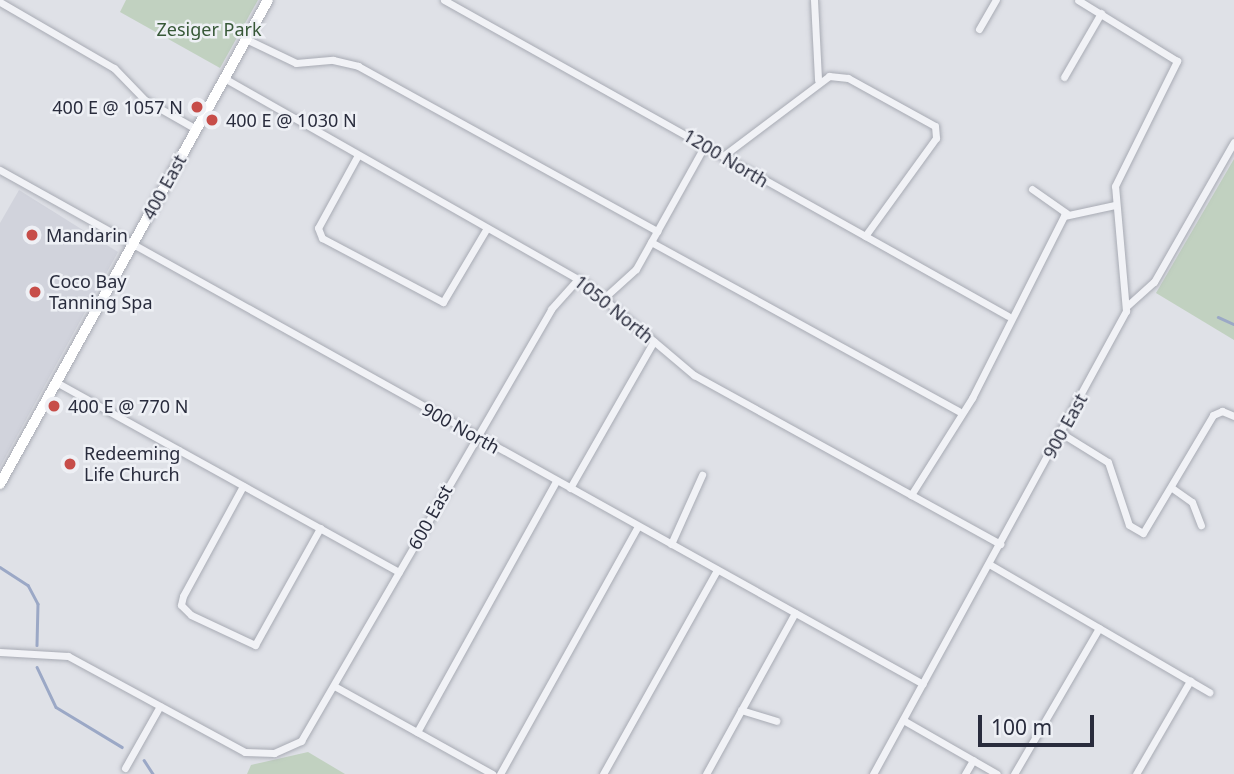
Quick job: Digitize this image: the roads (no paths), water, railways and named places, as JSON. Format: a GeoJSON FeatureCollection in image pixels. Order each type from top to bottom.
{"type":"FeatureCollection","features":[{"type":"Feature","properties":{"kind":"main road","name":"400 East"},"geometry":{"type":"LineString","coordinates":[[0,484],[268,0]]}},
{"type":"Feature","properties":{"kind":"street","name":"1200 North"},"geometry":{"type":"LineString","coordinates":[[444,0],[1008,316]]}},
{"type":"Feature","properties":{"kind":"street"},"geometry":{"type":"LineString","coordinates":[[814,0],[818,80]]}},
{"type":"Feature","properties":{"kind":"street"},"geometry":{"type":"LineString","coordinates":[[979,29],[996,0]]}},
{"type":"Feature","properties":{"kind":"street"},"geometry":{"type":"LineString","coordinates":[[1078,0],[1177,61],[1118,176],[1115,205],[1127,306]]}},
{"type":"Feature","properties":{"kind":"street"},"geometry":{"type":"LineString","coordinates":[[0,2],[114,68],[145,100],[196,129]]}},
{"type":"Feature","properties":{"kind":"street"},"geometry":{"type":"LineString","coordinates":[[1064,77],[1101,13]]}},
{"type":"Feature","properties":{"kind":"street"},"geometry":{"type":"LineString","coordinates":[[246,39],[296,63],[333,60],[358,66],[657,231]]}},
{"type":"Feature","properties":{"kind":"street","name":"1050 North"},"geometry":{"type":"LineString","coordinates":[[225,78],[578,279],[694,375],[1000,544]]}},
{"type":"Feature","properties":{"kind":"street"},"geometry":{"type":"LineString","coordinates":[[723,156],[818,80],[848,78],[939,130],[865,236]]}},
{"type":"Feature","properties":{"kind":"street"},"geometry":{"type":"LineString","coordinates":[[1127,306],[1154,282],[1234,142]]}},
{"type":"Feature","properties":{"kind":"street"},"geometry":{"type":"LineString","coordinates":[[604,298],[632,273],[705,145]]}},
{"type":"Feature","properties":{"kind":"street"},"geometry":{"type":"LineString","coordinates":[[358,155],[317,232],[443,302],[486,228]]}},
{"type":"Feature","properties":{"kind":"street","name":"900 North"},"geometry":{"type":"LineString","coordinates":[[0,170],[923,684]]}},
{"type":"Feature","properties":{"kind":"street"},"geometry":{"type":"LineString","coordinates":[[1032,189],[1066,213],[1115,205]]}},
{"type":"Feature","properties":{"kind":"street"},"geometry":{"type":"LineString","coordinates":[[911,495],[1066,213]]}},
{"type":"Feature","properties":{"kind":"street"},"geometry":{"type":"LineString","coordinates":[[651,242],[959,411]]}},
{"type":"Feature","properties":{"kind":"street","name":"600 East"},"geometry":{"type":"LineString","coordinates":[[160,706],[245,752],[279,751],[307,736],[551,309],[578,279]]}},
{"type":"Feature","properties":{"kind":"street","name":"900 East"},"geometry":{"type":"LineString","coordinates":[[873,774],[1061,433],[1127,306]]}},
{"type":"Feature","properties":{"kind":"street"},"geometry":{"type":"LineString","coordinates":[[570,488],[654,341]]}},
{"type":"Feature","properties":{"kind":"street"},"geometry":{"type":"LineString","coordinates":[[56,382],[399,572]]}},
{"type":"Feature","properties":{"kind":"street"},"geometry":{"type":"LineString","coordinates":[[1061,433],[1108,462],[1128,523],[1140,533],[1150,528],[1213,415],[1222,411],[1234,416]]}},
{"type":"Feature","properties":{"kind":"street"},"geometry":{"type":"LineString","coordinates":[[671,544],[702,475]]}},
{"type":"Feature","properties":{"kind":"street"},"geometry":{"type":"LineString","coordinates":[[417,732],[556,481]]}},
{"type":"Feature","properties":{"kind":"street"},"geometry":{"type":"LineString","coordinates":[[243,486],[181,605],[252,646],[320,528]]}},
{"type":"Feature","properties":{"kind":"street"},"geometry":{"type":"LineString","coordinates":[[1172,488],[1192,502],[1201,525]]}},
{"type":"Feature","properties":{"kind":"street"},"geometry":{"type":"LineString","coordinates":[[500,774],[638,526]]}},
{"type":"Feature","properties":{"kind":"street"},"geometry":{"type":"LineString","coordinates":[[989,565],[1209,692]]}},
{"type":"Feature","properties":{"kind":"street"},"geometry":{"type":"LineString","coordinates":[[603,774],[717,570]]}},
{"type":"Feature","properties":{"kind":"street"},"geometry":{"type":"LineString","coordinates":[[706,774],[795,613]]}},
{"type":"Feature","properties":{"kind":"street"},"geometry":{"type":"LineString","coordinates":[[1014,774],[1098,628]]}},
{"type":"Feature","properties":{"kind":"street"},"geometry":{"type":"LineString","coordinates":[[0,652],[68,656],[160,706],[125,768]]}},
{"type":"Feature","properties":{"kind":"street"},"geometry":{"type":"LineString","coordinates":[[1136,774],[1190,681]]}},
{"type":"Feature","properties":{"kind":"street"},"geometry":{"type":"LineString","coordinates":[[335,687],[492,774]]}},
{"type":"Feature","properties":{"kind":"street"},"geometry":{"type":"LineString","coordinates":[[741,710],[776,722]]}},
{"type":"Feature","properties":{"kind":"street"},"geometry":{"type":"LineString","coordinates":[[903,720],[997,774]]}},
{"type":"Feature","properties":{"kind":"street"},"geometry":{"type":"LineString","coordinates":[[965,774],[973,760]]}},
{"type":"Feature","properties":{"kind":"waterway"},"geometry":{"type":"LineString","coordinates":[[1218,317],[1234,324]]}},
{"type":"Feature","properties":{"kind":"waterway"},"geometry":{"type":"LineString","coordinates":[[0,567],[28,585],[38,604],[37,645]]}},
{"type":"Feature","properties":{"kind":"waterway"},"geometry":{"type":"LineString","coordinates":[[37,667],[56,707],[122,747]]}},
{"type":"Feature","properties":{"kind":"waterway"},"geometry":{"type":"LineString","coordinates":[[144,760],[153,774]]}},
{"type":"Feature","properties":{"kind":"place","name":"400 E @ 1057 N"},"geometry":{"type":"Point","coordinates":[197,107]}},
{"type":"Feature","properties":{"kind":"place","name":"400 E @ 1030 N"},"geometry":{"type":"Point","coordinates":[212,120]}},
{"type":"Feature","properties":{"kind":"place","name":"Mandarin"},"geometry":{"type":"Point","coordinates":[32,235]}},
{"type":"Feature","properties":{"kind":"place","name":"Coco Bay Tanning Spa"},"geometry":{"type":"Point","coordinates":[35,292]}},
{"type":"Feature","properties":{"kind":"place","name":"400 E @ 770 N"},"geometry":{"type":"Point","coordinates":[54,406]}},
{"type":"Feature","properties":{"kind":"place","name":"Redeeming Life Church"},"geometry":{"type":"Point","coordinates":[70,464]}},
{"type":"Feature","properties":{"kind":"park label","name":"Zesiger Park"},"geometry":{"type":"Point","coordinates":[209,29]}}]}
